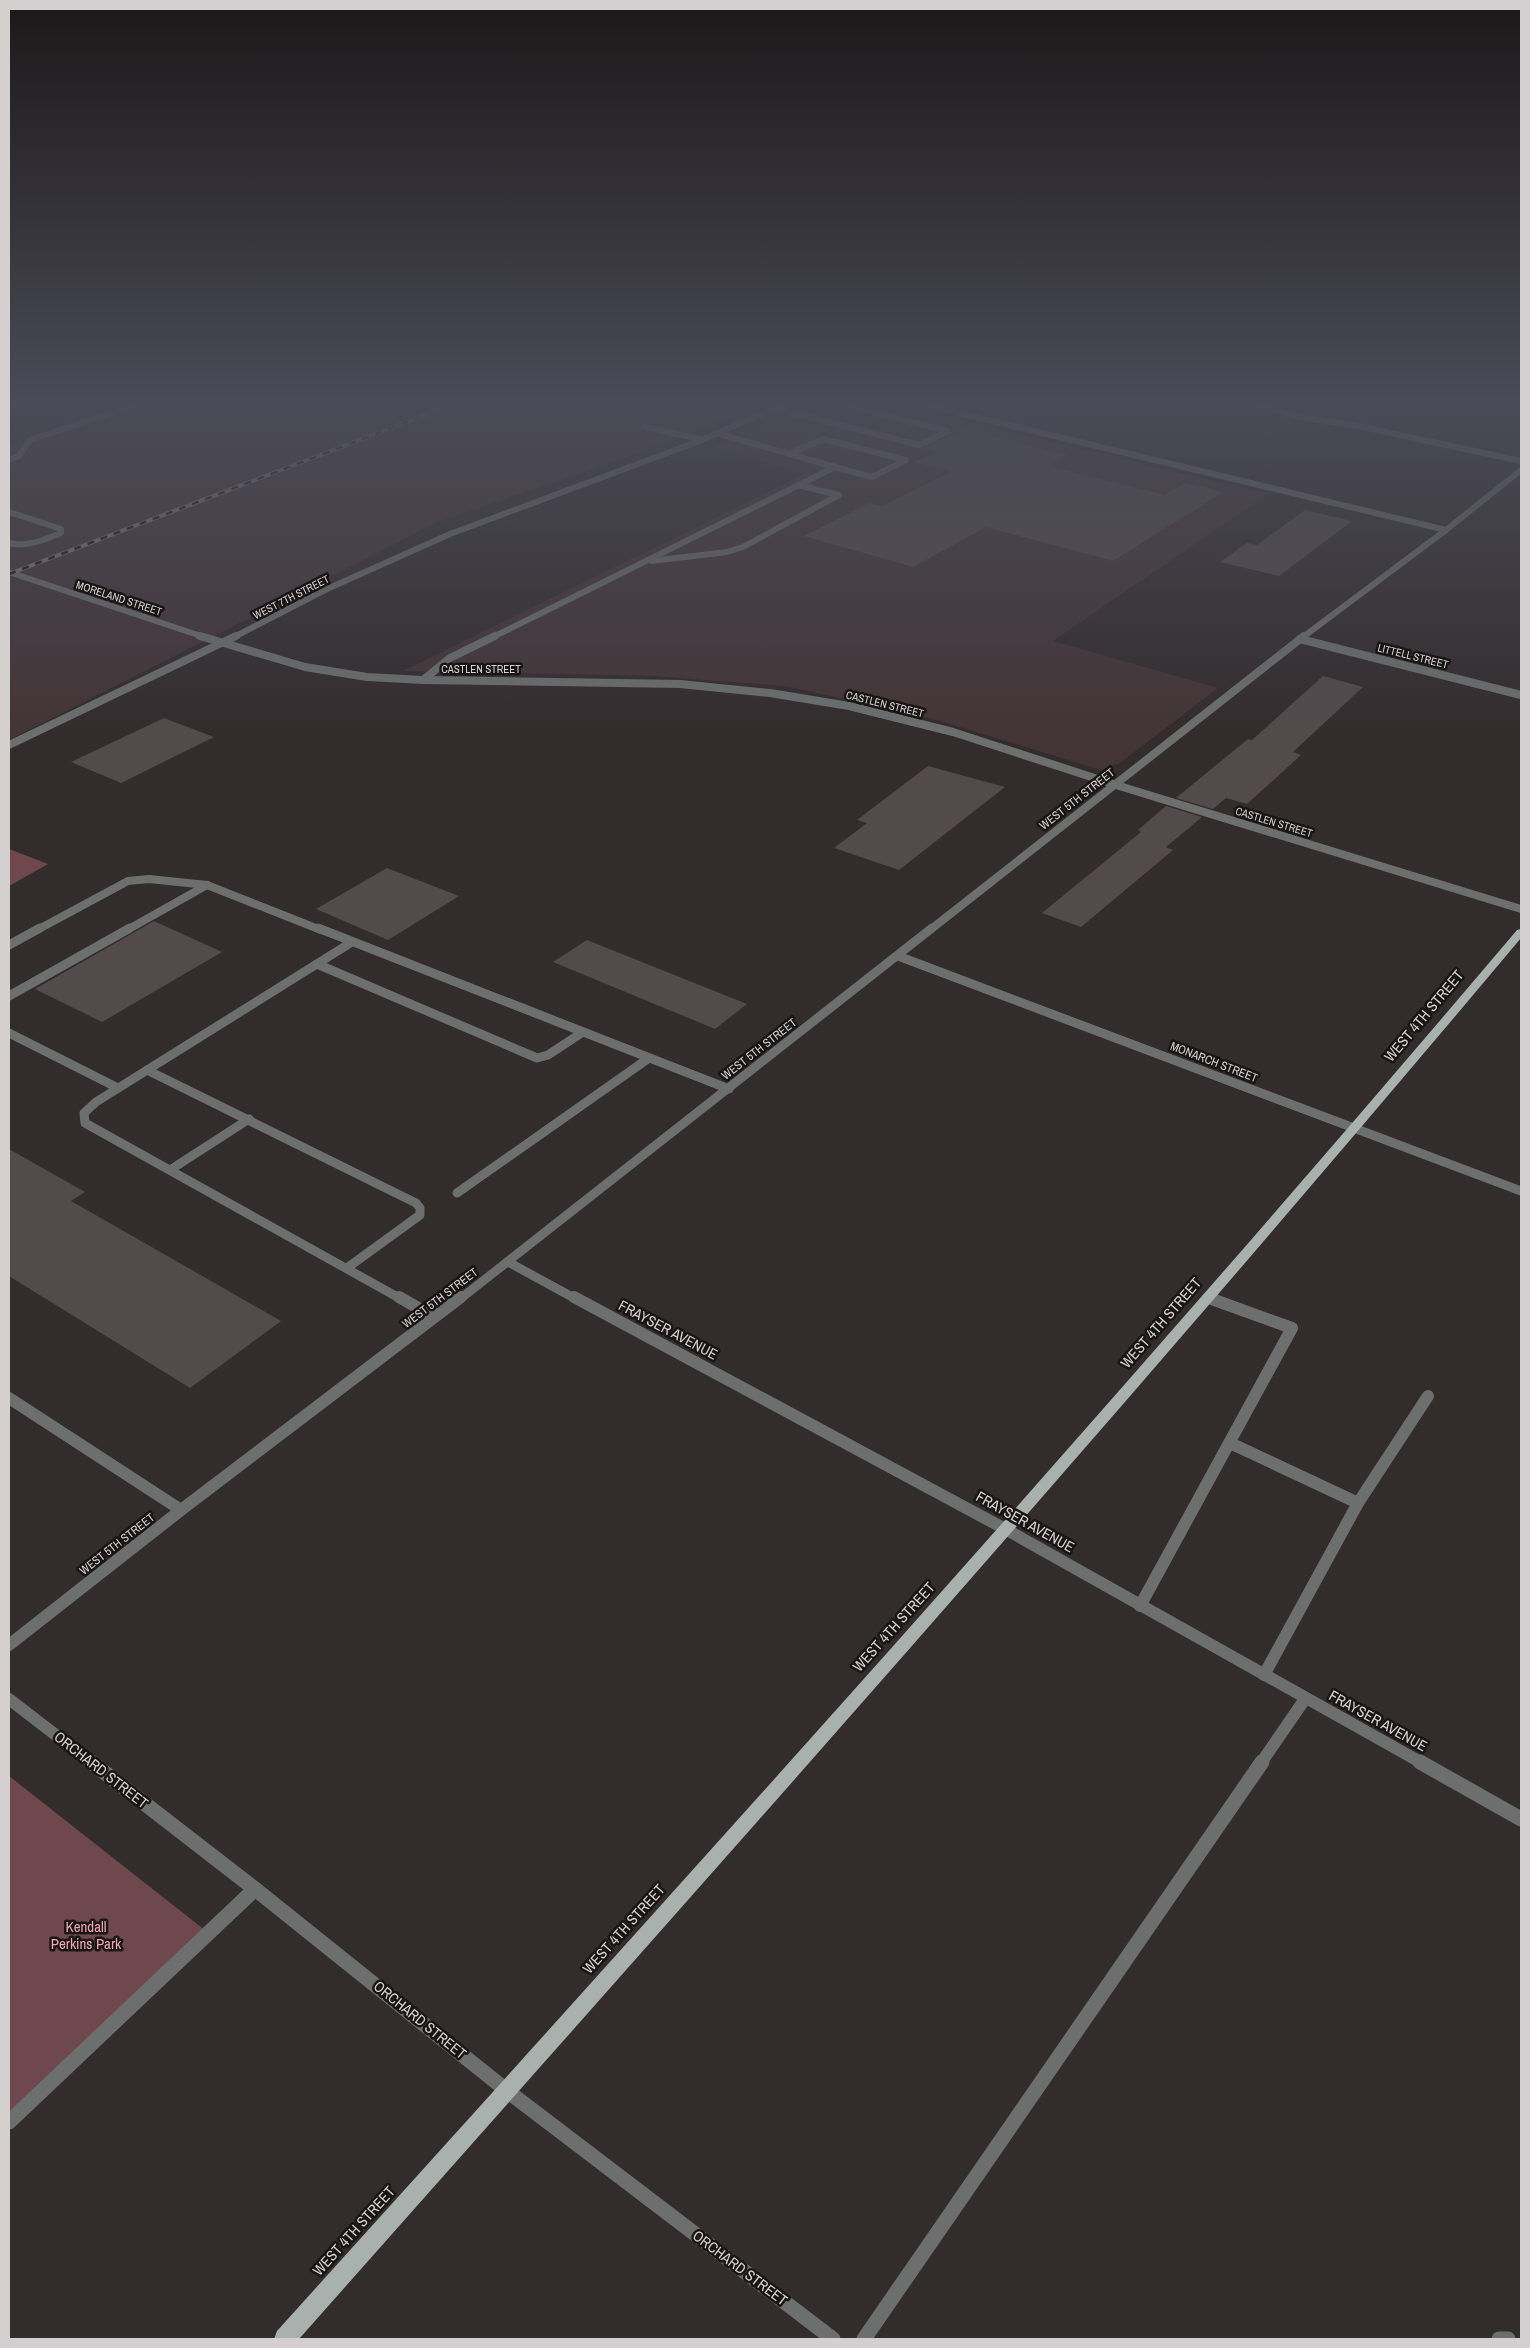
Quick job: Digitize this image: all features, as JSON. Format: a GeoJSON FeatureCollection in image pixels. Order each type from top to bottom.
{"type":"FeatureCollection","features":[{"type":"Feature","properties":{"kind":"main road","name":"WEST 4TH STREET"},"geometry":{"type":"LineString","coordinates":[[285,2339],[1008,1530],[1355,1129],[1521,932]]}},
{"type":"Feature","properties":{"kind":"street"},"geometry":{"type":"LineString","coordinates":[[9,543],[18,546],[31,545],[61,533],[61,529],[14,514]]}},
{"type":"Feature","properties":{"kind":"street","name":"WEST 7TH STREET"},"geometry":{"type":"LineString","coordinates":[[9,745],[222,643],[328,589],[450,534],[505,514]]}},
{"type":"Feature","properties":{"kind":"street"},"geometry":{"type":"LineString","coordinates":[[423,680],[450,658],[740,514]]}},
{"type":"Feature","properties":{"kind":"street"},"geometry":{"type":"LineString","coordinates":[[643,562],[727,552],[743,547],[805,514]]}},
{"type":"Feature","properties":{"kind":"street"},"geometry":{"type":"LineString","coordinates":[[1378,514],[1446,530]]}},
{"type":"Feature","properties":{"kind":"street","name":"WEST 5TH STREET"},"geometry":{"type":"LineString","coordinates":[[9,1645],[180,1510],[508,1262],[1300,639],[1467,514]]}},
{"type":"Feature","properties":{"kind":"street","name":"MORELAND STREET"},"geometry":{"type":"LineString","coordinates":[[9,572],[222,643]]}},
{"type":"Feature","properties":{"kind":"street","name":"LITTELL STREET"},"geometry":{"type":"LineString","coordinates":[[1300,639],[1521,694]]}},
{"type":"Feature","properties":{"kind":"street","name":"CASTLEN STREET"},"geometry":{"type":"LineString","coordinates":[[222,643],[305,667],[367,677],[423,680],[680,684],[770,693],[849,706],[953,732],[1116,785],[1521,909]]}},
{"type":"Feature","properties":{"kind":"street"},"geometry":{"type":"LineString","coordinates":[[9,945],[128,881],[148,879],[207,885],[729,1089]]}},
{"type":"Feature","properties":{"kind":"street"},"geometry":{"type":"LineString","coordinates":[[9,996],[207,885]]}},
{"type":"Feature","properties":{"kind":"street"},"geometry":{"type":"LineString","coordinates":[[352,942],[96,1102],[84,1113],[85,1123],[434,1318]]}},
{"type":"Feature","properties":{"kind":"street","name":"MONARCH STREET"},"geometry":{"type":"LineString","coordinates":[[898,956],[1521,1192]]}},
{"type":"Feature","properties":{"kind":"street"},"geometry":{"type":"LineString","coordinates":[[317,964],[536,1058],[548,1056],[583,1032]]}},
{"type":"Feature","properties":{"kind":"street"},"geometry":{"type":"LineString","coordinates":[[9,1033],[118,1088]]}},
{"type":"Feature","properties":{"kind":"street"},"geometry":{"type":"LineString","coordinates":[[458,1193],[649,1058]]}},
{"type":"Feature","properties":{"kind":"street"},"geometry":{"type":"LineString","coordinates":[[147,1070],[416,1203],[420,1208],[420,1215],[346,1268]]}},
{"type":"Feature","properties":{"kind":"street"},"geometry":{"type":"LineString","coordinates":[[170,1170],[249,1119]]}},
{"type":"Feature","properties":{"kind":"street","name":"FRAYSER AVENUE"},"geometry":{"type":"LineString","coordinates":[[508,1262],[1008,1530],[1521,1819]]}},
{"type":"Feature","properties":{"kind":"street"},"geometry":{"type":"LineString","coordinates":[[1140,1606],[1292,1328],[1209,1298]]}},
{"type":"Feature","properties":{"kind":"street"},"geometry":{"type":"LineString","coordinates":[[1264,1675],[1358,1503],[1428,1396]]}},
{"type":"Feature","properties":{"kind":"street"},"geometry":{"type":"LineString","coordinates":[[9,1398],[180,1510]]}},
{"type":"Feature","properties":{"kind":"street"},"geometry":{"type":"LineString","coordinates":[[1230,1443],[1358,1503]]}},
{"type":"Feature","properties":{"kind":"street","name":"ORCHARD STREET"},"geometry":{"type":"LineString","coordinates":[[9,1699],[255,1889],[506,2090],[833,2339]]}},
{"type":"Feature","properties":{"kind":"street"},"geometry":{"type":"LineString","coordinates":[[864,2339],[1305,1699]]}},
{"type":"Feature","properties":{"kind":"street"},"geometry":{"type":"LineString","coordinates":[[9,2122],[255,1889]]}},
{"type":"Feature","properties":{"kind":"street"},"geometry":{"type":"LineString","coordinates":[[1499,2339],[1508,2339]]}},
{"type":"Feature","properties":{"kind":"shaded area"},"geometry":{"type":"Polygon","coordinates":[[[9,514],[463,514],[438,522],[9,740],[9,514]]]}},
{"type":"Feature","properties":{"kind":"shaded area"},"geometry":{"type":"Polygon","coordinates":[[[723,514],[1239,514],[1053,641],[1218,688],[1120,763],[1101,770],[923,716],[785,686],[652,676],[403,671],[723,514]]]}},
{"type":"Feature","properties":{"kind":"green space"},"geometry":{"type":"Polygon","coordinates":[[[9,849],[48,864],[9,886],[9,849]]]}},
{"type":"Feature","properties":{"kind":"green space","name":"Kendall Perkins Park"},"geometry":{"type":"Polygon","coordinates":[[[9,1776],[206,1931],[9,2114],[9,1776]]]}},
{"type":"Feature","properties":{"kind":"building"},"geometry":{"type":"Polygon","coordinates":[[[848,514],[1189,514],[1113,561],[986,527],[913,567],[804,536],[848,514]]]}},
{"type":"Feature","properties":{"kind":"building"},"geometry":{"type":"Polygon","coordinates":[[[1300,514],[1320,514],[1352,521],[1279,576],[1220,562],[1247,543],[1257,545],[1300,514]]]}},
{"type":"Feature","properties":{"kind":"building"},"geometry":{"type":"Polygon","coordinates":[[[1323,676],[1363,687],[1293,752],[1301,755],[1247,804],[1226,798],[1213,809],[1176,798],[1248,739],[1252,740],[1323,676]]]}},
{"type":"Feature","properties":{"kind":"building"},"geometry":{"type":"Polygon","coordinates":[[[164,718],[214,737],[121,783],[71,762],[164,718]]]}},
{"type":"Feature","properties":{"kind":"building"},"geometry":{"type":"Polygon","coordinates":[[[928,766],[1005,787],[899,870],[834,848],[867,823],[857,820],[928,766]]]}},
{"type":"Feature","properties":{"kind":"building"},"geometry":{"type":"Polygon","coordinates":[[[1166,806],[1202,817],[1166,847],[1173,850],[1081,927],[1042,913],[1141,832],[1138,830],[1166,806]]]}},
{"type":"Feature","properties":{"kind":"building"},"geometry":{"type":"Polygon","coordinates":[[[387,868],[459,896],[388,940],[316,909],[387,868]]]}},
{"type":"Feature","properties":{"kind":"building"},"geometry":{"type":"Polygon","coordinates":[[[154,921],[222,952],[102,1022],[35,989],[154,921]]]}},
{"type":"Feature","properties":{"kind":"building"},"geometry":{"type":"Polygon","coordinates":[[[587,940],[747,1004],[715,1029],[553,962],[587,940]]]}},
{"type":"Feature","properties":{"kind":"building"},"geometry":{"type":"Polygon","coordinates":[[[9,1149],[85,1192],[71,1201],[281,1321],[190,1388],[9,1276],[9,1149]]]}},
{"type":"Feature","properties":{"kind":"railway"},"geometry":{"type":"LineString","coordinates":[[9,574],[167,514]]}}]}
